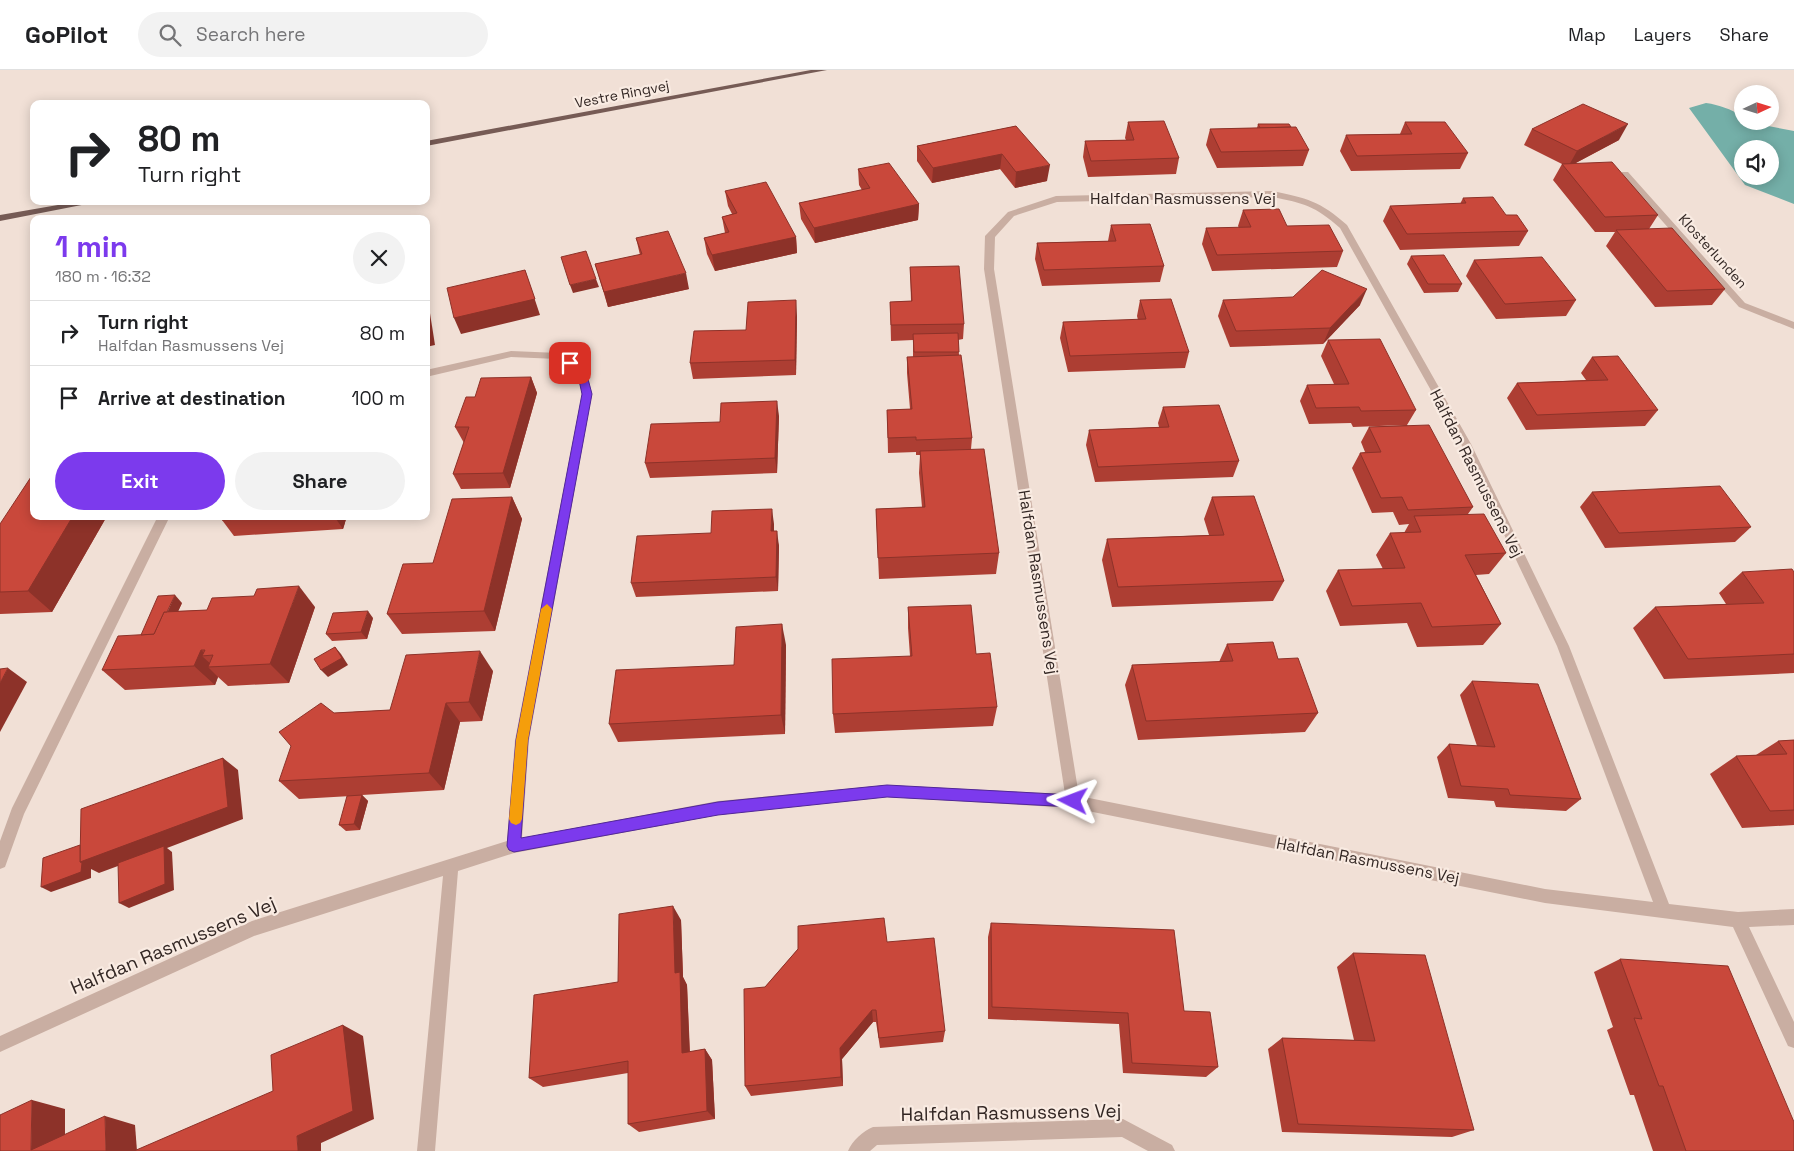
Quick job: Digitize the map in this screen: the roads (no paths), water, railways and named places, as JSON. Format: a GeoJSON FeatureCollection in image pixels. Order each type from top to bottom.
{"type":"FeatureCollection","features":[{"type":"Feature","properties":{"kind":"main road","name":"Vestre Ringvej"},"geometry":{"type":"LineString","coordinates":[[430,143],[823,70]]}},
{"type":"Feature","properties":{"kind":"main road"},"geometry":{"type":"LineString","coordinates":[[0,218],[75,205]]}},
{"type":"Feature","properties":{"kind":"street","name":"Klosterlunden"},"geometry":{"type":"LineString","coordinates":[[1626,174],[1742,305],[1794,326]]}},
{"type":"Feature","properties":{"kind":"street","name":"Halfdan Rasmussens Vej"},"geometry":{"type":"LineString","coordinates":[[1073,801],[989,269],[990,236],[1011,214],[1056,199],[1272,194],[1307,202],[1326,211],[1344,227],[1466,444],[1563,646],[1664,910]]}},
{"type":"Feature","properties":{"kind":"street"},"geometry":{"type":"LineString","coordinates":[[430,373],[511,354],[559,356],[582,370],[587,394],[522,740],[514,846]]}},
{"type":"Feature","properties":{"kind":"street"},"geometry":{"type":"LineString","coordinates":[[0,862],[17,813],[162,520]]}},
{"type":"Feature","properties":{"kind":"street","name":"Halfdan Rasmussens Vej"},"geometry":{"type":"LineString","coordinates":[[0,1044],[252,929],[514,846],[718,808],[887,791],[1073,801],[1545,896],[1738,920],[1794,917]]}},
{"type":"Feature","properties":{"kind":"street"},"geometry":{"type":"LineString","coordinates":[[426,1151],[451,866]]}},
{"type":"Feature","properties":{"kind":"street"},"geometry":{"type":"LineString","coordinates":[[1738,920],[1794,1040]]}},
{"type":"Feature","properties":{"kind":"street","name":"Halfdan Rasmussens Vej"},"geometry":{"type":"LineString","coordinates":[[857,1151],[873,1136],[1123,1128],[1166,1151]]}},
{"type":"Feature","properties":{"kind":"water"},"geometry":{"type":"Polygon","coordinates":[[[1706,103],[1734,112],[1734,130],[1779,130],[1779,128],[1794,131],[1794,204],[1745,185],[1779,185],[1779,140],[1734,140],[1734,170],[1689,108],[1706,103]]]}}]}
